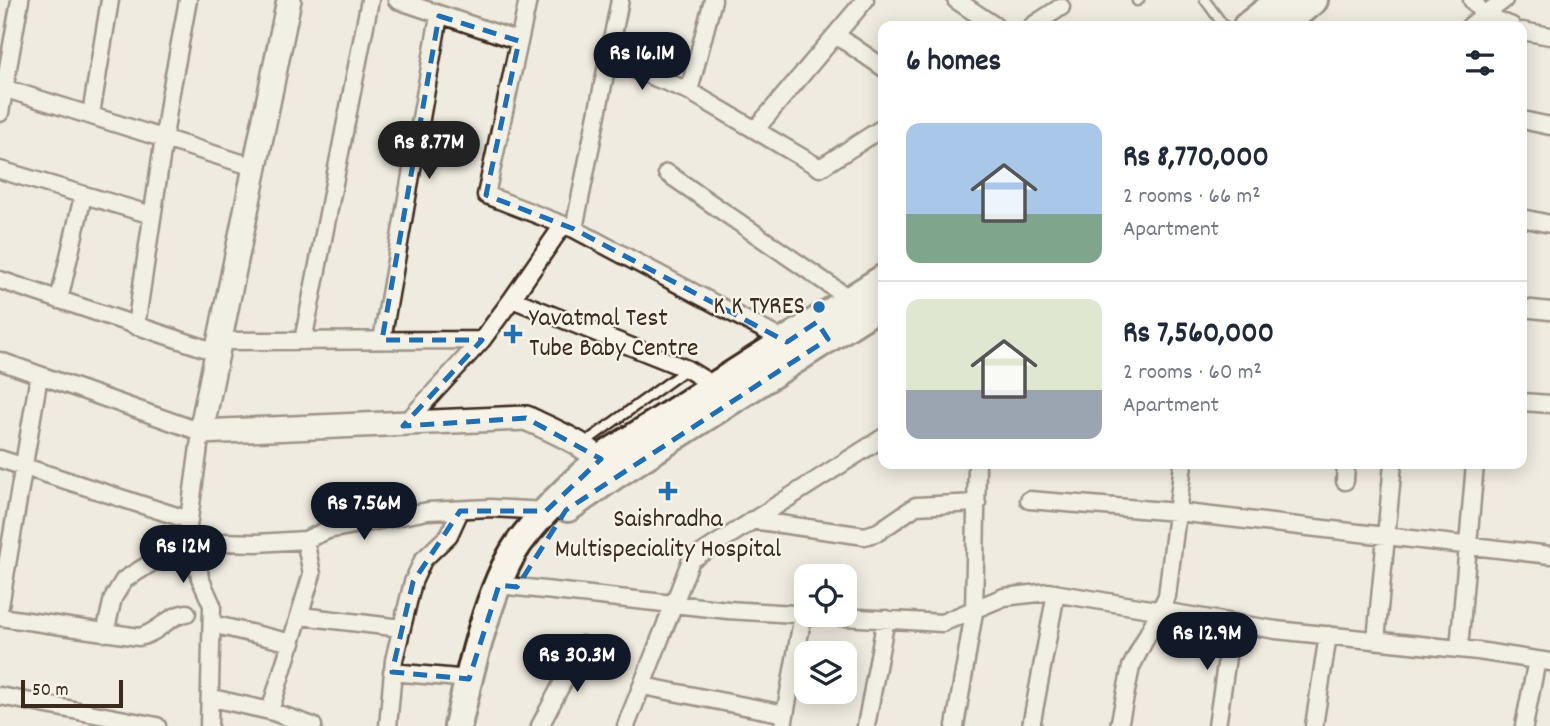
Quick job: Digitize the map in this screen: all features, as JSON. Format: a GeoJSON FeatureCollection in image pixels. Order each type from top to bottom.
{"type":"FeatureCollection","features":[{"type":"Feature","properties":{"kind":"main road"},"geometry":{"type":"LineString","coordinates":[[1253,21],[1280,0]]}},
{"type":"Feature","properties":{"kind":"main road"},"geometry":{"type":"LineString","coordinates":[[1288,21],[1314,0]]}},
{"type":"Feature","properties":{"kind":"main road"},"geometry":{"type":"LineString","coordinates":[[458,726],[469,679],[508,586],[550,527],[584,495],[599,459],[822,330],[850,299],[878,282]]}},
{"type":"Feature","properties":{"kind":"main road"},"geometry":{"type":"LineString","coordinates":[[475,726],[497,643],[518,545],[561,493],[599,459],[787,342],[878,306]]}},
{"type":"Feature","properties":{"kind":"street"},"geometry":{"type":"LineString","coordinates":[[0,113],[2,88],[20,0]]}},
{"type":"Feature","properties":{"kind":"street"},"geometry":{"type":"LineString","coordinates":[[91,114],[110,0]]}},
{"type":"Feature","properties":{"kind":"street"},"geometry":{"type":"LineString","coordinates":[[136,326],[163,140],[188,0]]}},
{"type":"Feature","properties":{"kind":"street"},"geometry":{"type":"LineString","coordinates":[[209,726],[212,698],[212,605],[200,578],[189,520],[201,432],[217,347],[289,0]]}},
{"type":"Feature","properties":{"kind":"street"},"geometry":{"type":"LineString","coordinates":[[303,341],[370,0]]}},
{"type":"Feature","properties":{"kind":"street"},"geometry":{"type":"LineString","coordinates":[[397,0],[519,41]]}},
{"type":"Feature","properties":{"kind":"street"},"geometry":{"type":"LineString","coordinates":[[528,0],[486,195],[569,227],[787,342]]}},
{"type":"Feature","properties":{"kind":"street"},"geometry":{"type":"LineString","coordinates":[[403,426],[482,340],[569,227],[620,0]]}},
{"type":"Feature","properties":{"kind":"street"},"geometry":{"type":"LineString","coordinates":[[689,91],[713,0]]}},
{"type":"Feature","properties":{"kind":"street"},"geometry":{"type":"LineString","coordinates":[[755,130],[865,0]]}},
{"type":"Feature","properties":{"kind":"street"},"geometry":{"type":"LineString","coordinates":[[956,0],[988,21]]}},
{"type":"Feature","properties":{"kind":"street"},"geometry":{"type":"LineString","coordinates":[[1472,0],[1484,15],[1499,21]]}},
{"type":"Feature","properties":{"kind":"street"},"geometry":{"type":"LineString","coordinates":[[1476,21],[1504,0]]}},
{"type":"Feature","properties":{"kind":"street"},"geometry":{"type":"LineString","coordinates":[[1039,21],[1061,8]]}},
{"type":"Feature","properties":{"kind":"street"},"geometry":{"type":"LineString","coordinates":[[382,340],[439,16]]}},
{"type":"Feature","properties":{"kind":"street"},"geometry":{"type":"LineString","coordinates":[[1527,32],[1550,36]]}},
{"type":"Feature","properties":{"kind":"street"},"geometry":{"type":"LineString","coordinates":[[836,34],[878,64]]}},
{"type":"Feature","properties":{"kind":"street"},"geometry":{"type":"LineString","coordinates":[[608,59],[689,91],[820,168],[878,131]]}},
{"type":"Feature","properties":{"kind":"street"},"geometry":{"type":"LineString","coordinates":[[2,88],[254,167]]}},
{"type":"Feature","properties":{"kind":"street"},"geometry":{"type":"LineString","coordinates":[[1527,121],[1550,126]]}},
{"type":"Feature","properties":{"kind":"street"},"geometry":{"type":"LineString","coordinates":[[0,170],[152,215]]}},
{"type":"Feature","properties":{"kind":"street"},"geometry":{"type":"LineString","coordinates":[[667,173],[850,299]]}},
{"type":"Feature","properties":{"kind":"street"},"geometry":{"type":"LineString","coordinates":[[59,300],[83,196]]}},
{"type":"Feature","properties":{"kind":"street"},"geometry":{"type":"LineString","coordinates":[[1527,219],[1550,224]]}},
{"type":"Feature","properties":{"kind":"street"},"geometry":{"type":"LineString","coordinates":[[0,280],[136,326],[217,347],[303,341],[482,340]]}},
{"type":"Feature","properties":{"kind":"street"},"geometry":{"type":"LineString","coordinates":[[512,299],[687,369],[715,386]]}},
{"type":"Feature","properties":{"kind":"street"},"geometry":{"type":"LineString","coordinates":[[1527,309],[1550,311]]}},
{"type":"Feature","properties":{"kind":"street"},"geometry":{"type":"LineString","coordinates":[[0,361],[201,432],[403,426],[526,418],[599,459]]}},
{"type":"Feature","properties":{"kind":"street"},"geometry":{"type":"LineString","coordinates":[[0,606],[39,376]]}},
{"type":"Feature","properties":{"kind":"street"},"geometry":{"type":"LineString","coordinates":[[1527,402],[1550,404]]}},
{"type":"Feature","properties":{"kind":"street"},"geometry":{"type":"LineString","coordinates":[[626,726],[691,560],[878,441]]}},
{"type":"Feature","properties":{"kind":"street"},"geometry":{"type":"LineString","coordinates":[[0,459],[23,469],[189,520]]}},
{"type":"Feature","properties":{"kind":"street"},"geometry":{"type":"LineString","coordinates":[[955,726],[974,612],[978,469]]}},
{"type":"Feature","properties":{"kind":"street"},"geometry":{"type":"LineString","coordinates":[[1119,726],[1131,667],[1167,596],[1182,469]]}},
{"type":"Feature","properties":{"kind":"street"},"geometry":{"type":"LineString","coordinates":[[1345,481],[1346,469]]}},
{"type":"Feature","properties":{"kind":"street"},"geometry":{"type":"LineString","coordinates":[[1376,640],[1393,469]]}},
{"type":"Feature","properties":{"kind":"street"},"geometry":{"type":"LineString","coordinates":[[1460,649],[1475,469]]}},
{"type":"Feature","properties":{"kind":"street"},"geometry":{"type":"LineString","coordinates":[[1029,500],[1177,512],[1469,548],[1550,555]]}},
{"type":"Feature","properties":{"kind":"street"},"geometry":{"type":"LineString","coordinates":[[752,520],[865,536],[878,532],[916,506],[977,503]]}},
{"type":"Feature","properties":{"kind":"street"},"geometry":{"type":"LineString","coordinates":[[105,633],[113,598],[124,580],[191,541],[257,543],[305,540],[328,530],[428,511],[490,508],[546,511]]}},
{"type":"Feature","properties":{"kind":"street"},"geometry":{"type":"LineString","coordinates":[[388,726],[393,672],[412,582],[423,560],[449,535],[460,511]]}},
{"type":"Feature","properties":{"kind":"street"},"geometry":{"type":"LineString","coordinates":[[270,711],[312,574],[305,540]]}},
{"type":"Feature","properties":{"kind":"street"},"geometry":{"type":"LineString","coordinates":[[508,586],[794,614]]}},
{"type":"Feature","properties":{"kind":"street"},"geometry":{"type":"LineString","coordinates":[[1031,726],[1056,593]]}},
{"type":"Feature","properties":{"kind":"street"},"geometry":{"type":"LineString","coordinates":[[857,618],[942,623],[974,612],[1004,597],[1056,593],[1232,623],[1543,661],[1524,726]]}},
{"type":"Feature","properties":{"kind":"street"},"geometry":{"type":"LineString","coordinates":[[0,617],[139,637],[150,634],[172,617],[187,613]]}},
{"type":"Feature","properties":{"kind":"street"},"geometry":{"type":"LineString","coordinates":[[301,616],[401,628]]}},
{"type":"Feature","properties":{"kind":"street"},"geometry":{"type":"LineString","coordinates":[[866,726],[886,619]]}},
{"type":"Feature","properties":{"kind":"street"},"geometry":{"type":"LineString","coordinates":[[1217,726],[1232,623]]}},
{"type":"Feature","properties":{"kind":"street"},"geometry":{"type":"LineString","coordinates":[[212,624],[292,643]]}},
{"type":"Feature","properties":{"kind":"street"},"geometry":{"type":"LineString","coordinates":[[643,686],[784,720],[801,627]]}},
{"type":"Feature","properties":{"kind":"street"},"geometry":{"type":"LineString","coordinates":[[1314,726],[1328,635]]}},
{"type":"Feature","properties":{"kind":"street"},"geometry":{"type":"LineString","coordinates":[[540,726],[582,645]]}},
{"type":"Feature","properties":{"kind":"street"},"geometry":{"type":"LineString","coordinates":[[393,672],[469,679]]}},
{"type":"Feature","properties":{"kind":"street"},"geometry":{"type":"LineString","coordinates":[[0,696],[75,718],[157,726]]}},
{"type":"Feature","properties":{"kind":"street"},"geometry":{"type":"LineString","coordinates":[[212,698],[270,711],[313,726]]}},
{"type":"Feature","properties":{"kind":"lane"},"geometry":{"type":"LineString","coordinates":[[1205,0],[1220,21]]}},
{"type":"Feature","properties":{"kind":"lane"},"geometry":{"type":"LineString","coordinates":[[599,459],[687,369]]}},
{"type":"Feature","properties":{"kind":"highlighted area"},"geometry":{"type":"Polygon","coordinates":[[[439,16],[519,41],[486,195],[574,229],[787,342],[817,322],[828,339],[566,510],[517,587],[499,585],[469,679],[392,672],[413,582],[460,511],[546,511],[601,459],[526,418],[403,426],[482,340],[382,340],[439,16]]]}},
{"type":"Feature","properties":{"kind":"place","name":"K K TYRES"},"geometry":{"type":"Point","coordinates":[819,307]}},
{"type":"Feature","properties":{"kind":"place","name":"Yavatmal Test Tube Baby Centre"},"geometry":{"type":"Point","coordinates":[513,334]}},
{"type":"Feature","properties":{"kind":"place","name":"Saishradha Multispeciality Hospital"},"geometry":{"type":"Point","coordinates":[668,491]}}]}
